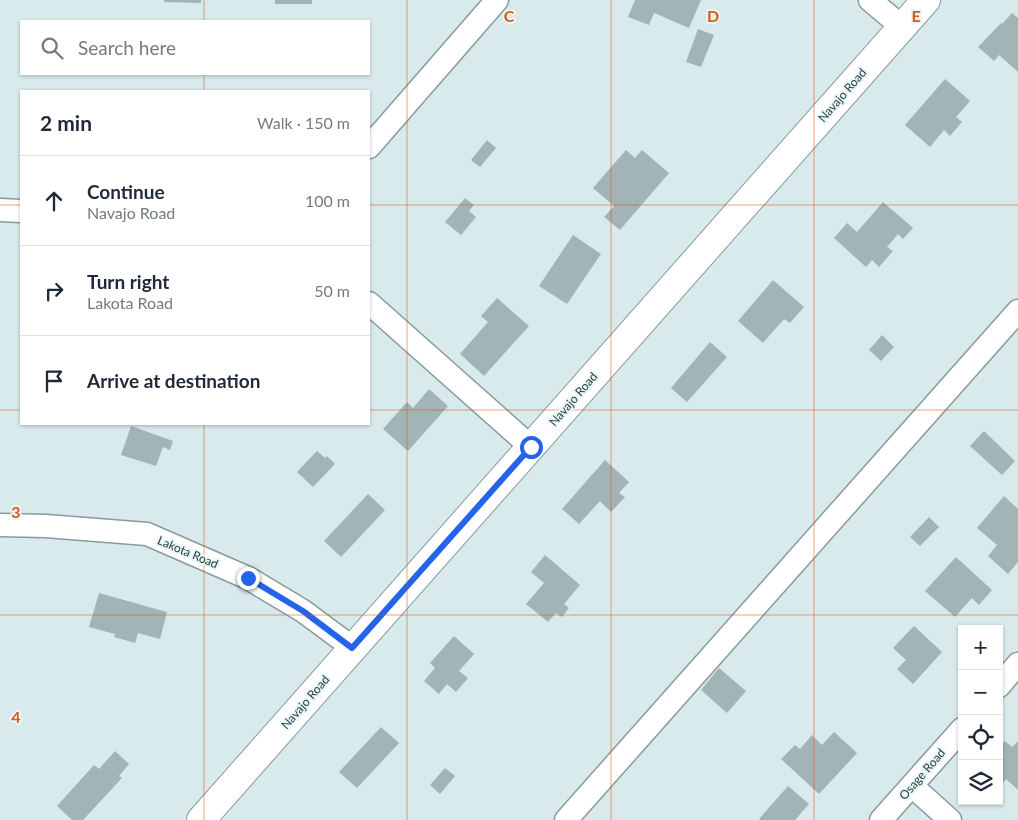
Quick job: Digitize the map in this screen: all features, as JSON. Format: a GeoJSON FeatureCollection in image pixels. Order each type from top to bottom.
{"type":"FeatureCollection","features":[{"type":"Feature","properties":{"kind":"main road","name":"Navajo Road"},"geometry":{"type":"LineString","coordinates":[[201,820],[926,0]]}},
{"type":"Feature","properties":{"kind":"street"},"geometry":{"type":"LineString","coordinates":[[370,146],[497,0]]}},
{"type":"Feature","properties":{"kind":"street"},"geometry":{"type":"LineString","coordinates":[[870,0],[902,27]]}},
{"type":"Feature","properties":{"kind":"street"},"geometry":{"type":"LineString","coordinates":[[0,210],[20,211]]}},
{"type":"Feature","properties":{"kind":"street"},"geometry":{"type":"LineString","coordinates":[[370,304],[531,447]]}},
{"type":"Feature","properties":{"kind":"street"},"geometry":{"type":"LineString","coordinates":[[566,820],[1018,311]]}},
{"type":"Feature","properties":{"kind":"street","name":"Lakota Road"},"geometry":{"type":"LineString","coordinates":[[0,525],[46,526],[147,534],[248,578],[303,611],[352,648]]}},
{"type":"Feature","properties":{"kind":"street"},"geometry":{"type":"LineString","coordinates":[[1003,681],[1018,664]]}},
{"type":"Feature","properties":{"kind":"street","name":"Osage Road"},"geometry":{"type":"LineString","coordinates":[[881,820],[958,734]]}},
{"type":"Feature","properties":{"kind":"street"},"geometry":{"type":"LineString","coordinates":[[912,786],[950,820]]}},
{"type":"Feature","properties":{"kind":"building"},"geometry":{"type":"Polygon","coordinates":[[[164,0],[201,0],[201,3],[164,2],[164,0]]]}},
{"type":"Feature","properties":{"kind":"building"},"geometry":{"type":"Polygon","coordinates":[[[275,0],[312,0],[312,4],[275,4],[275,0]]]}},
{"type":"Feature","properties":{"kind":"building"},"geometry":{"type":"Polygon","coordinates":[[[635,0],[701,0],[689,28],[654,13],[649,25],[628,17],[635,0]]]}},
{"type":"Feature","properties":{"kind":"building"},"geometry":{"type":"Polygon","coordinates":[[[1012,13],[1018,18],[1018,72],[999,55],[994,61],[978,47],[1012,13]]]}},
{"type":"Feature","properties":{"kind":"building"},"geometry":{"type":"Polygon","coordinates":[[[698,29],[714,35],[701,67],[686,62],[698,29]]]}},
{"type":"Feature","properties":{"kind":"building"},"geometry":{"type":"Polygon","coordinates":[[[945,79],[970,101],[956,117],[962,122],[950,136],[944,130],[930,147],[905,125],[945,79]]]}},
{"type":"Feature","properties":{"kind":"building"},"geometry":{"type":"Polygon","coordinates":[[[487,140],[496,148],[480,167],[471,160],[487,140]]]}},
{"type":"Feature","properties":{"kind":"building"},"geometry":{"type":"Polygon","coordinates":[[[626,150],[635,158],[642,150],[669,173],[620,230],[604,217],[614,206],[593,188],[626,150]]]}},
{"type":"Feature","properties":{"kind":"building"},"geometry":{"type":"Polygon","coordinates":[[[465,198],[474,205],[469,211],[476,217],[461,235],[445,222],[465,198]]]}},
{"type":"Feature","properties":{"kind":"building"},"geometry":{"type":"Polygon","coordinates":[[[883,202],[913,228],[903,239],[898,234],[887,247],[893,251],[879,267],[872,260],[866,267],[834,238],[847,223],[857,232],[883,202]]]}},
{"type":"Feature","properties":{"kind":"building"},"geometry":{"type":"Polygon","coordinates":[[[573,235],[601,254],[567,304],[539,286],[573,235]]]}},
{"type":"Feature","properties":{"kind":"building"},"geometry":{"type":"Polygon","coordinates":[[[773,280],[804,307],[790,323],[784,319],[763,343],[738,321],[773,280]]]}},
{"type":"Feature","properties":{"kind":"building"},"geometry":{"type":"Polygon","coordinates":[[[497,298],[529,326],[484,376],[460,354],[488,322],[481,316],[497,298]]]}},
{"type":"Feature","properties":{"kind":"building"},"geometry":{"type":"Polygon","coordinates":[[[882,335],[894,347],[881,361],[869,350],[882,335]]]}},
{"type":"Feature","properties":{"kind":"building"},"geometry":{"type":"Polygon","coordinates":[[[710,342],[727,357],[687,402],[671,388],[710,342]]]}},
{"type":"Feature","properties":{"kind":"building"},"geometry":{"type":"Polygon","coordinates":[[[429,389],[448,406],[408,451],[383,429],[407,402],[413,408],[429,389]]]}},
{"type":"Feature","properties":{"kind":"building"},"geometry":{"type":"Polygon","coordinates":[[[131,426],[173,441],[170,450],[163,447],[156,466],[121,455],[131,426]]]}},
{"type":"Feature","properties":{"kind":"building"},"geometry":{"type":"Polygon","coordinates":[[[984,431],[1015,461],[1002,475],[970,446],[984,431]]]}},
{"type":"Feature","properties":{"kind":"building"},"geometry":{"type":"Polygon","coordinates":[[[317,451],[325,458],[327,456],[335,464],[313,487],[297,472],[317,451]]]}},
{"type":"Feature","properties":{"kind":"building"},"geometry":{"type":"Polygon","coordinates":[[[605,460],[629,482],[619,493],[625,497],[611,512],[600,501],[579,524],[562,509],[605,460]]]}},
{"type":"Feature","properties":{"kind":"building"},"geometry":{"type":"Polygon","coordinates":[[[368,494],[385,510],[341,557],[324,541],[368,494]]]}},
{"type":"Feature","properties":{"kind":"building"},"geometry":{"type":"Polygon","coordinates":[[[1004,496],[1018,509],[1018,562],[1008,574],[988,556],[997,545],[977,528],[1004,496]]]}},
{"type":"Feature","properties":{"kind":"building"},"geometry":{"type":"Polygon","coordinates":[[[929,517],[939,527],[920,546],[910,537],[929,517]]]}},
{"type":"Feature","properties":{"kind":"building"},"geometry":{"type":"Polygon","coordinates":[[[545,555],[580,585],[564,604],[569,608],[562,617],[556,613],[548,622],[526,604],[544,583],[531,572],[545,555]]]}},
{"type":"Feature","properties":{"kind":"building"},"geometry":{"type":"Polygon","coordinates":[[[956,557],[992,590],[979,605],[972,598],[955,617],[925,591],[956,557]]]}},
{"type":"Feature","properties":{"kind":"building"},"geometry":{"type":"Polygon","coordinates":[[[99,593],[167,612],[160,639],[138,633],[135,643],[114,637],[115,634],[89,627],[99,593]]]}},
{"type":"Feature","properties":{"kind":"building"},"geometry":{"type":"Polygon","coordinates":[[[914,626],[942,652],[913,684],[897,669],[906,660],[893,648],[914,626]]]}},
{"type":"Feature","properties":{"kind":"building"},"geometry":{"type":"Polygon","coordinates":[[[454,636],[474,654],[459,671],[468,678],[456,692],[447,684],[439,694],[424,681],[435,668],[430,663],[454,636]]]}},
{"type":"Feature","properties":{"kind":"building"},"geometry":{"type":"Polygon","coordinates":[[[719,668],[746,691],[727,713],[701,690],[719,668]]]}},
{"type":"Feature","properties":{"kind":"building"},"geometry":{"type":"Polygon","coordinates":[[[381,727],[399,743],[357,788],[339,772],[381,727]]]}},
{"type":"Feature","properties":{"kind":"building"},"geometry":{"type":"Polygon","coordinates":[[[834,732],[857,753],[819,794],[781,759],[795,745],[800,749],[812,735],[822,745],[834,732]]]}},
{"type":"Feature","properties":{"kind":"building"},"geometry":{"type":"Polygon","coordinates":[[[1005,741],[1012,747],[1018,741],[1018,790],[1006,779],[1003,782],[1003,743],[1005,741]]]}},
{"type":"Feature","properties":{"kind":"building"},"geometry":{"type":"Polygon","coordinates":[[[115,751],[129,764],[119,776],[122,778],[83,820],[72,820],[57,806],[94,765],[99,769],[115,751]]]}},
{"type":"Feature","properties":{"kind":"building"},"geometry":{"type":"Polygon","coordinates":[[[445,768],[455,776],[440,794],[430,785],[445,768]]]}},
{"type":"Feature","properties":{"kind":"building"},"geometry":{"type":"Polygon","coordinates":[[[788,786],[809,804],[795,820],[759,819],[788,786]]]}},
{"type":"Feature","properties":{"kind":"route"},"geometry":{"type":"LineString","coordinates":[[248,578],[303,611],[352,648],[531,447]]}}]}
